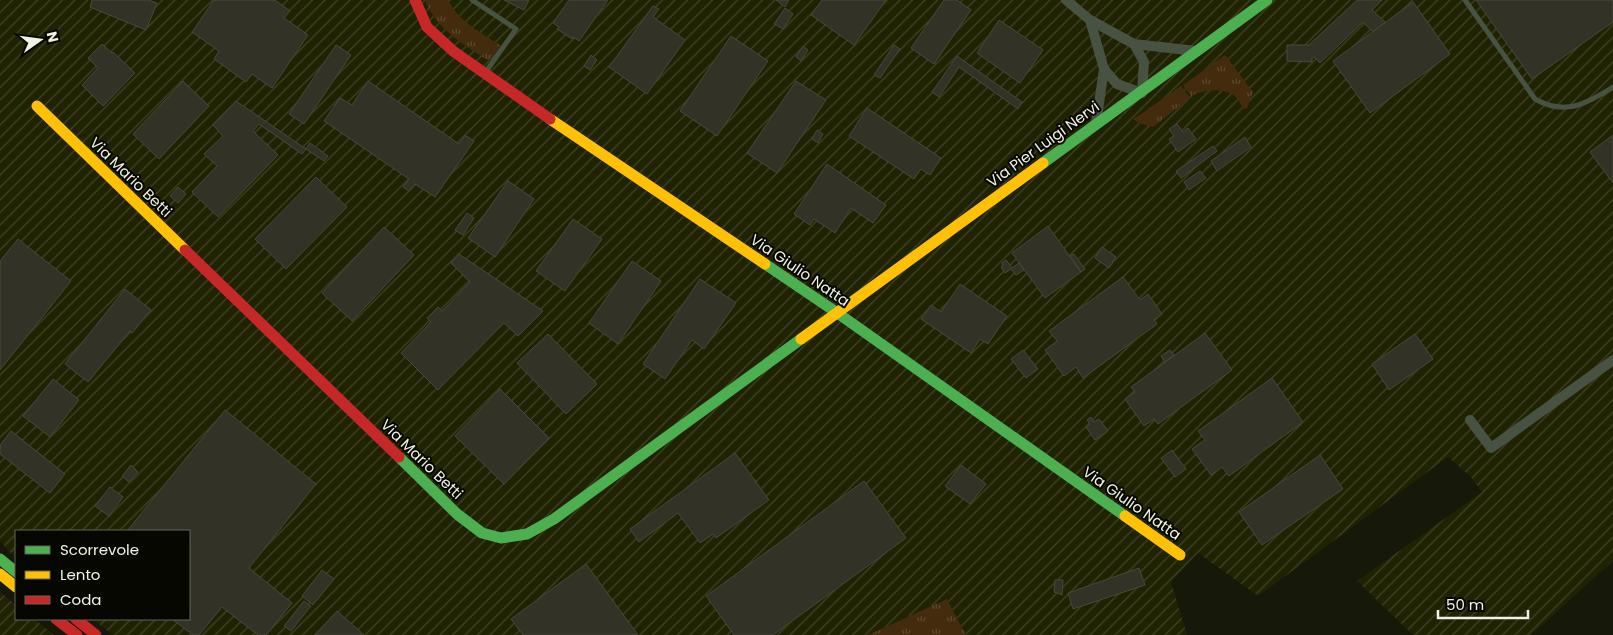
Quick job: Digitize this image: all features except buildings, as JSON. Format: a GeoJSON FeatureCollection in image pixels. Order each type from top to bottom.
{"type":"FeatureCollection","features":[{"type":"Feature","properties":{"kind":"main road","name":"Via Giulio Natta"},"geometry":{"type":"LineString","coordinates":[[415,0],[427,27],[453,51],[615,164],[836,312],[1180,555]]}},
{"type":"Feature","properties":{"kind":"main road","name":"Via Pier Luigi Nervi"},"geometry":{"type":"LineString","coordinates":[[836,312],[1096,124],[1142,93],[1267,0]]}},
{"type":"Feature","properties":{"kind":"main road","name":"Via Mario Betti"},"geometry":{"type":"LineString","coordinates":[[36,106],[458,514],[482,533],[501,538],[527,534],[554,518],[836,312]]}},
{"type":"Feature","properties":{"kind":"main road"},"geometry":{"type":"LineString","coordinates":[[0,559],[15,571]]}},
{"type":"Feature","properties":{"kind":"main road"},"geometry":{"type":"LineString","coordinates":[[0,574],[15,586]]}},
{"type":"Feature","properties":{"kind":"main road"},"geometry":{"type":"LineString","coordinates":[[57,620],[77,635]]}},
{"type":"Feature","properties":{"kind":"main road"},"geometry":{"type":"LineString","coordinates":[[77,620],[96,635]]}},
{"type":"Feature","properties":{"kind":"street"},"geometry":{"type":"LineString","coordinates":[[1066,0],[1090,20],[1134,44],[1196,51]]}},
{"type":"Feature","properties":{"kind":"street"},"geometry":{"type":"LineString","coordinates":[[1090,20],[1104,69],[1096,124]]}},
{"type":"Feature","properties":{"kind":"street"},"geometry":{"type":"LineString","coordinates":[[1104,69],[1117,84],[1142,93],[1144,62],[1134,44]]}},
{"type":"Feature","properties":{"kind":"street"},"geometry":{"type":"LineString","coordinates":[[1470,420],[1491,448],[1613,360]]}},
{"type":"Feature","properties":{"kind":"lane"},"geometry":{"type":"LineString","coordinates":[[472,0],[516,29],[485,73]]}},
{"type":"Feature","properties":{"kind":"lane"},"geometry":{"type":"LineString","coordinates":[[1465,0],[1534,99],[1547,106],[1563,108],[1581,104],[1613,87]]}},
{"type":"Feature","properties":{"kind":"shaded area"},"geometry":{"type":"Polygon","coordinates":[[[0,0],[1613,0],[1613,561],[1531,635],[1413,635],[1357,581],[1482,492],[1471,477],[1448,457],[1258,596],[1198,553],[1171,582],[1187,635],[966,635],[947,599],[868,635],[113,635],[94,620],[190,620],[190,530],[15,530],[15,558],[0,541],[0,0]]]}},
{"type":"Feature","properties":{"kind":"shaded area"},"geometry":{"type":"Polygon","coordinates":[[[0,592],[15,604],[15,620],[35,620],[54,635],[0,635],[0,592]]]}},
{"type":"Feature","properties":{"kind":"green space"},"geometry":{"type":"Polygon","coordinates":[[[425,0],[448,0],[464,20],[501,46],[489,61],[460,42],[444,28],[436,20],[425,0]]]}},
{"type":"Feature","properties":{"kind":"green space"},"geometry":{"type":"Polygon","coordinates":[[[1225,55],[1253,92],[1247,108],[1244,109],[1235,96],[1225,91],[1213,90],[1191,96],[1183,85],[1225,55]]]}},
{"type":"Feature","properties":{"kind":"green space"},"geometry":{"type":"Polygon","coordinates":[[[1181,86],[1190,98],[1153,127],[1138,123],[1134,119],[1181,86]]]}},
{"type":"Feature","properties":{"kind":"green space"},"geometry":{"type":"Polygon","coordinates":[[[947,599],[966,635],[868,635],[947,599]]]}},
{"type":"Feature","properties":{"kind":"traffic: fast"},"geometry":{"type":"LineString","coordinates":[[1043,163],[1267,0]]}},
{"type":"Feature","properties":{"kind":"traffic: fast"},"geometry":{"type":"LineString","coordinates":[[765,264],[1125,516]]}},
{"type":"Feature","properties":{"kind":"traffic: fast"},"geometry":{"type":"LineString","coordinates":[[399,457],[457,514],[482,533],[501,538],[527,534],[554,519],[801,339]]}},
{"type":"Feature","properties":{"kind":"traffic: fast"},"geometry":{"type":"LineString","coordinates":[[0,559],[15,571]]}},
{"type":"Feature","properties":{"kind":"traffic: slow"},"geometry":{"type":"LineString","coordinates":[[37,106],[185,250]]}},
{"type":"Feature","properties":{"kind":"traffic: slow"},"geometry":{"type":"LineString","coordinates":[[550,119],[765,264]]}},
{"type":"Feature","properties":{"kind":"traffic: slow"},"geometry":{"type":"LineString","coordinates":[[801,339],[1043,163]]}},
{"type":"Feature","properties":{"kind":"traffic: slow"},"geometry":{"type":"LineString","coordinates":[[1125,516],[1180,555]]}},
{"type":"Feature","properties":{"kind":"traffic: slow"},"geometry":{"type":"LineString","coordinates":[[0,574],[15,586]]}},
{"type":"Feature","properties":{"kind":"traffic: jam"},"geometry":{"type":"LineString","coordinates":[[415,0],[427,27],[453,51],[550,119]]}},
{"type":"Feature","properties":{"kind":"traffic: jam"},"geometry":{"type":"LineString","coordinates":[[185,250],[399,457]]}},
{"type":"Feature","properties":{"kind":"traffic: jam"},"geometry":{"type":"LineString","coordinates":[[57,620],[77,635]]}},
{"type":"Feature","properties":{"kind":"traffic: jam"},"geometry":{"type":"LineString","coordinates":[[77,620],[96,635]]}}]}
